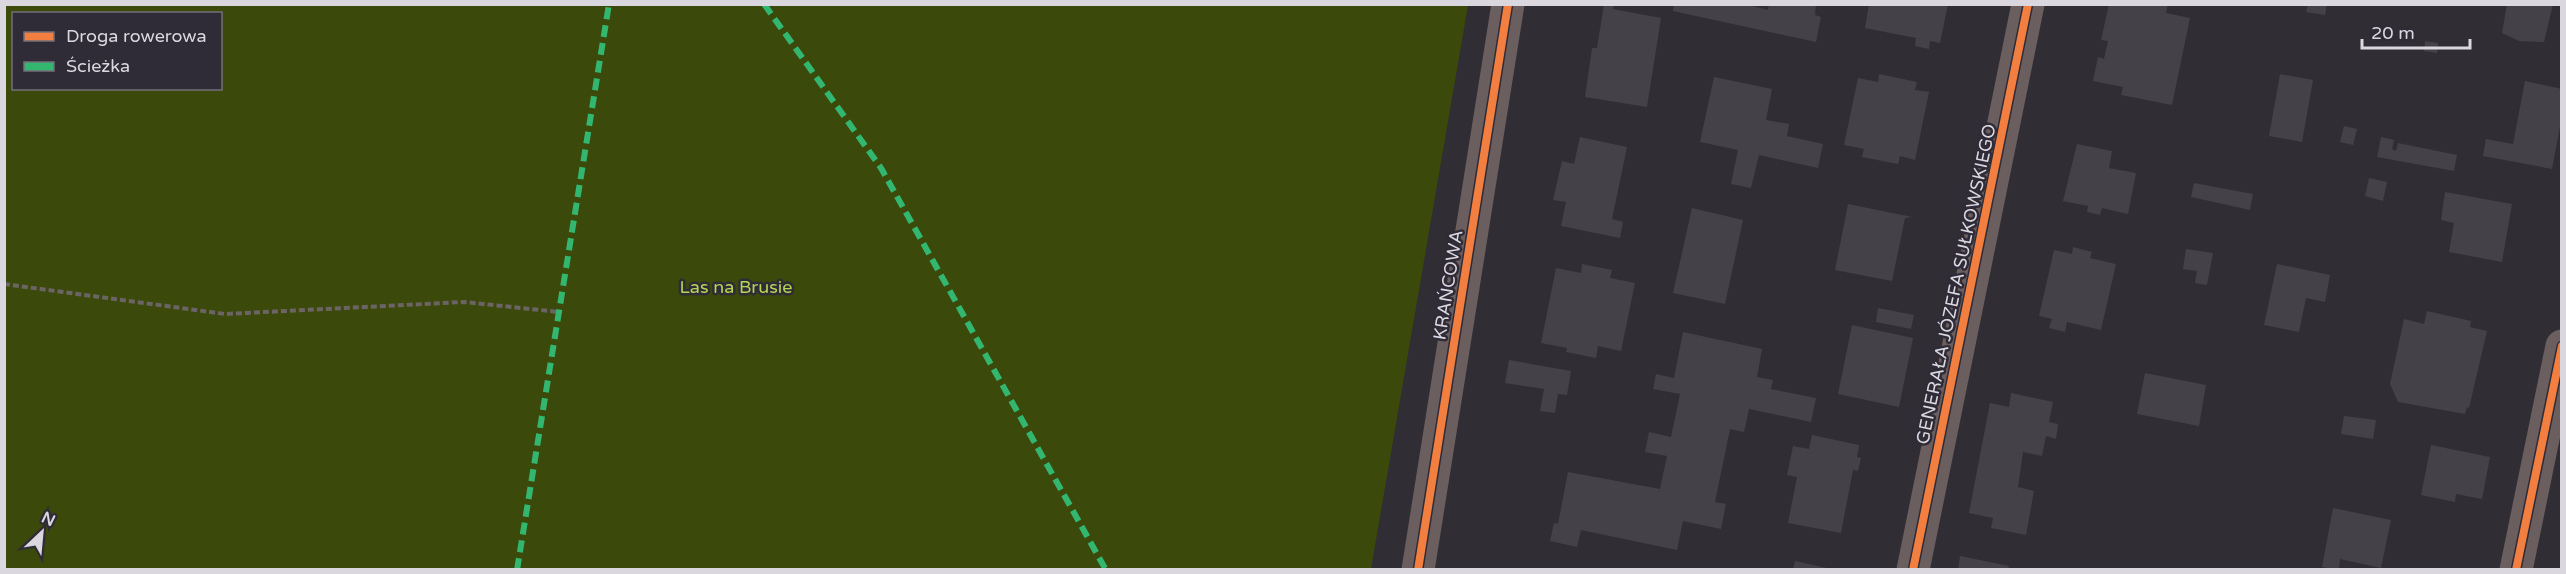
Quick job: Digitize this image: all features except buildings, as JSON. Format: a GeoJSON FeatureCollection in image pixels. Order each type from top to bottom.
{"type":"FeatureCollection","features":[{"type":"Feature","properties":{"kind":"street","name":"KRAŃCOWA"},"geometry":{"type":"LineString","coordinates":[[1418,570],[1508,4]]}},
{"type":"Feature","properties":{"kind":"street","name":"GENERAŁA JÓZEFA SUŁKOWSKIEGO"},"geometry":{"type":"LineString","coordinates":[[1913,570],[2028,4]]}},
{"type":"Feature","properties":{"kind":"street"},"geometry":{"type":"LineString","coordinates":[[2516,570],[2562,346]]}},
{"type":"Feature","properties":{"kind":"path"},"geometry":{"type":"LineString","coordinates":[[4,284],[225,314],[464,302],[559,312]]}},
{"type":"Feature","properties":{"kind":"green space","name":"Las na Brusie"},"geometry":{"type":"Polygon","coordinates":[[[4,5],[1468,5],[1371,569],[5,569],[4,5]]]}},
{"type":"Feature","properties":{"kind":"marked path"},"geometry":{"type":"LineString","coordinates":[[517,570],[609,4]]}},
{"type":"Feature","properties":{"kind":"marked path"},"geometry":{"type":"LineString","coordinates":[[764,4],[881,168],[1106,570]]}},
{"type":"Feature","properties":{"kind":"cycle path"},"geometry":{"type":"LineString","coordinates":[[1418,570],[1508,4]]}},
{"type":"Feature","properties":{"kind":"cycle path"},"geometry":{"type":"LineString","coordinates":[[1913,570],[2028,4]]}},
{"type":"Feature","properties":{"kind":"cycle path"},"geometry":{"type":"LineString","coordinates":[[2516,570],[2562,346]]}}]}
